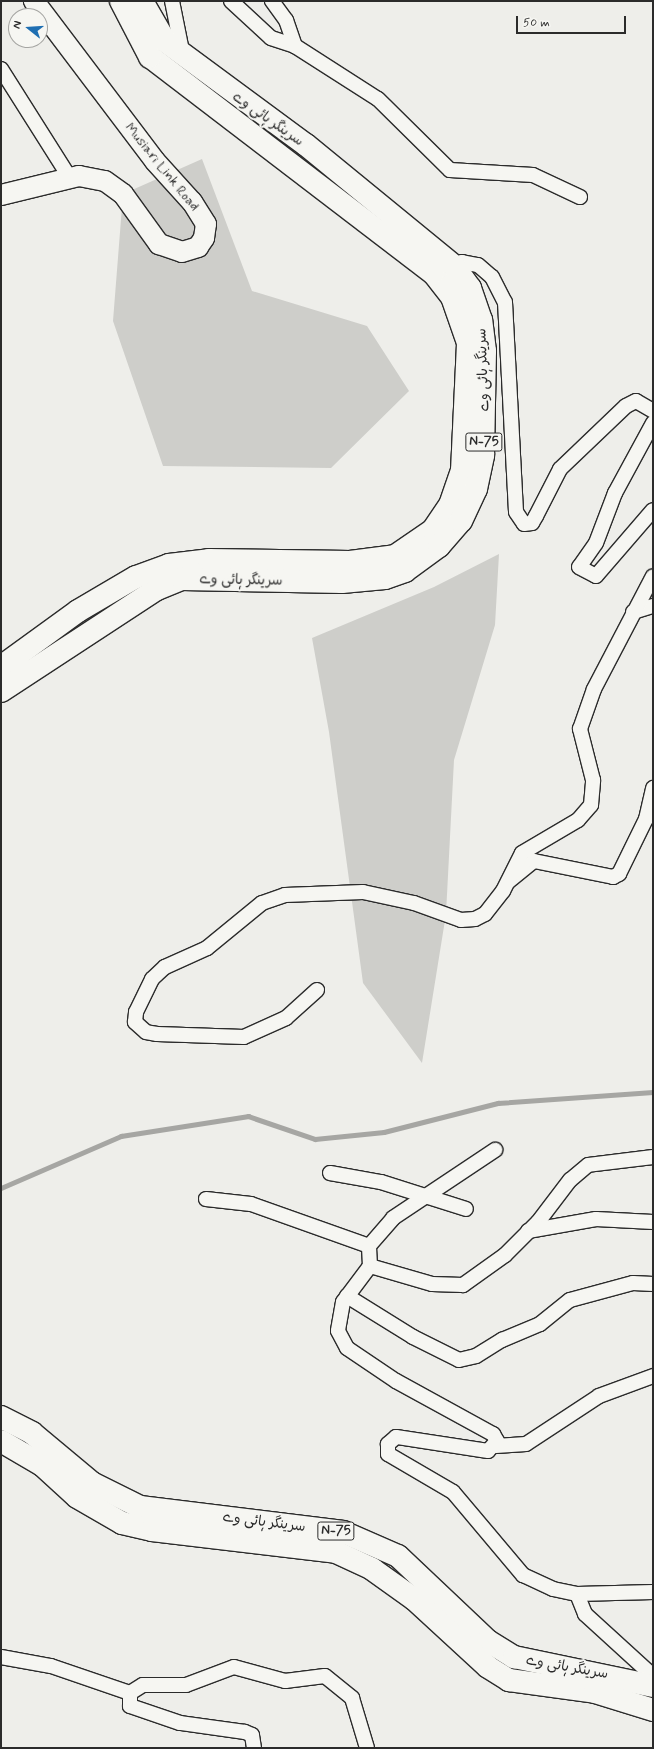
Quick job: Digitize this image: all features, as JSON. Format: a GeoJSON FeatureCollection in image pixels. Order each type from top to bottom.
{"type":"FeatureCollection","features":[{"type":"Feature","properties":{"kind":"highway","name":"سرینگر ہائی وے"},"geometry":{"type":"LineString","coordinates":[[1,667],[85,607],[136,577],[169,566],[209,560],[350,562],[395,556],[433,530],[450,505],[462,471],[468,343],[452,297],[433,273],[150,57],[121,1]]}},
{"type":"Feature","properties":{"kind":"highway","name":"سرینگر ہائی وے"},"geometry":{"type":"LineString","coordinates":[[1,691],[157,589],[182,579],[342,582],[385,578],[405,571],[439,546],[461,521],[476,489],[483,455],[484,351],[481,320],[470,288],[454,266],[306,145],[183,56],[165,41],[142,1]]}},
{"type":"Feature","properties":{"kind":"highway","name":"سرینگر ہائی وے"},"geometry":{"type":"LineString","coordinates":[[1,1417],[32,1433],[92,1483],[140,1507],[343,1532],[398,1556],[488,1640],[514,1656],[653,1686]]}},
{"type":"Feature","properties":{"kind":"highway","name":"سرینگر ہائی وے"},"geometry":{"type":"LineString","coordinates":[[1,1441],[42,1465],[77,1497],[122,1523],[152,1530],[336,1552],[372,1569],[414,1599],[488,1667],[509,1680],[595,1692],[653,1710]]}},
{"type":"Feature","properties":{"kind":"main road","name":"Musiari Link Road"},"geometry":{"type":"LineString","coordinates":[[1,195],[79,176],[105,181],[123,194],[159,244],[172,250],[182,252],[198,246],[204,238],[206,224],[192,202],[155,161],[34,1]]}},
{"type":"Feature","properties":{"kind":"street"},"geometry":{"type":"LineString","coordinates":[[172,1],[183,56]]}},
{"type":"Feature","properties":{"kind":"street"},"geometry":{"type":"LineString","coordinates":[[231,1],[271,38],[295,46],[378,99],[450,170],[533,175],[580,197]]}},
{"type":"Feature","properties":{"kind":"street"},"geometry":{"type":"LineString","coordinates":[[272,1],[286,20],[295,46]]}},
{"type":"Feature","properties":{"kind":"street"},"geometry":{"type":"LineString","coordinates":[[1,69],[70,178]]}},
{"type":"Feature","properties":{"kind":"street"},"geometry":{"type":"LineString","coordinates":[[454,266],[462,262],[478,265],[492,277],[505,302],[516,512],[524,524],[532,523],[560,468],[626,406],[636,402],[653,411]]}},
{"type":"Feature","properties":{"kind":"street"},"geometry":{"type":"LineString","coordinates":[[653,422],[616,493],[596,543],[579,567],[596,576],[653,510]]}},
{"type":"Feature","properties":{"kind":"street"},"geometry":{"type":"LineString","coordinates":[[317,990],[286,1018],[244,1037],[157,1034],[146,1032],[135,1022],[136,1012],[152,979],[166,967],[207,948],[262,903],[285,895],[362,892],[414,903],[468,920],[485,914],[505,886],[522,853],[578,820],[591,805],[594,780],[580,729],[594,689],[653,576]]}},
{"type":"Feature","properties":{"kind":"street"},"geometry":{"type":"LineString","coordinates":[[633,612],[653,606]]}},
{"type":"Feature","properties":{"kind":"street"},"geometry":{"type":"LineString","coordinates":[[505,886],[534,861],[613,877],[620,874],[646,819],[653,788]]}},
{"type":"Feature","properties":{"kind":"street"},"geometry":{"type":"LineString","coordinates":[[495,1150],[393,1218],[369,1246],[370,1266],[347,1296],[338,1331],[347,1348],[396,1380],[493,1434],[496,1446]]}},
{"type":"Feature","properties":{"kind":"street"},"geometry":{"type":"LineString","coordinates":[[370,1266],[432,1284],[463,1285],[489,1269],[528,1231],[570,1180],[588,1165],[653,1157]]}},
{"type":"Feature","properties":{"kind":"street"},"geometry":{"type":"LineString","coordinates":[[330,1173],[427,1194],[466,1209]]}},
{"type":"Feature","properties":{"kind":"street"},"geometry":{"type":"LineString","coordinates":[[206,1199],[251,1204],[369,1246]]}},
{"type":"Feature","properties":{"kind":"street"},"geometry":{"type":"LineString","coordinates":[[528,1231],[596,1220],[653,1222]]}},
{"type":"Feature","properties":{"kind":"street"},"geometry":{"type":"LineString","coordinates":[[347,1296],[413,1337],[459,1360],[476,1356],[502,1340],[540,1324],[570,1300],[633,1283],[653,1284]]}},
{"type":"Feature","properties":{"kind":"street"},"geometry":{"type":"LineString","coordinates":[[653,1376],[599,1396],[526,1444],[496,1446],[479,1450],[396,1437],[386,1448],[395,1460],[452,1492],[523,1576],[553,1590],[577,1594],[653,1592]]}},
{"type":"Feature","properties":{"kind":"street"},"geometry":{"type":"LineString","coordinates":[[577,1594],[585,1614],[653,1676]]}},
{"type":"Feature","properties":{"kind":"street"},"geometry":{"type":"LineString","coordinates":[[1,1657],[51,1666],[130,1693]]}},
{"type":"Feature","properties":{"kind":"street"},"geometry":{"type":"LineString","coordinates":[[130,1693],[143,1685],[186,1685],[234,1667],[285,1681],[325,1676],[352,1698],[367,1748]]}},
{"type":"Feature","properties":{"kind":"street"},"geometry":{"type":"LineString","coordinates":[[130,1693],[130,1706],[180,1723],[245,1732],[252,1735],[254,1748]]}},
{"type":"Feature","properties":{"kind":"shaded area"},"geometry":{"type":"Polygon","coordinates":[[[202,159],[252,291],[367,326],[409,391],[331,468],[163,466],[113,321],[123,194],[202,159]]]}},
{"type":"Feature","properties":{"kind":"shaded area"},"geometry":{"type":"Polygon","coordinates":[[[499,554],[495,625],[454,760],[446,914],[422,1063],[363,983],[329,732],[312,638],[434,587],[499,554]]]}},
{"type":"Feature","properties":{"kind":"waterway"},"geometry":{"type":"LineString","coordinates":[[1,1188],[121,1136],[248,1116],[315,1139],[384,1132],[498,1103],[653,1092]]}}]}
